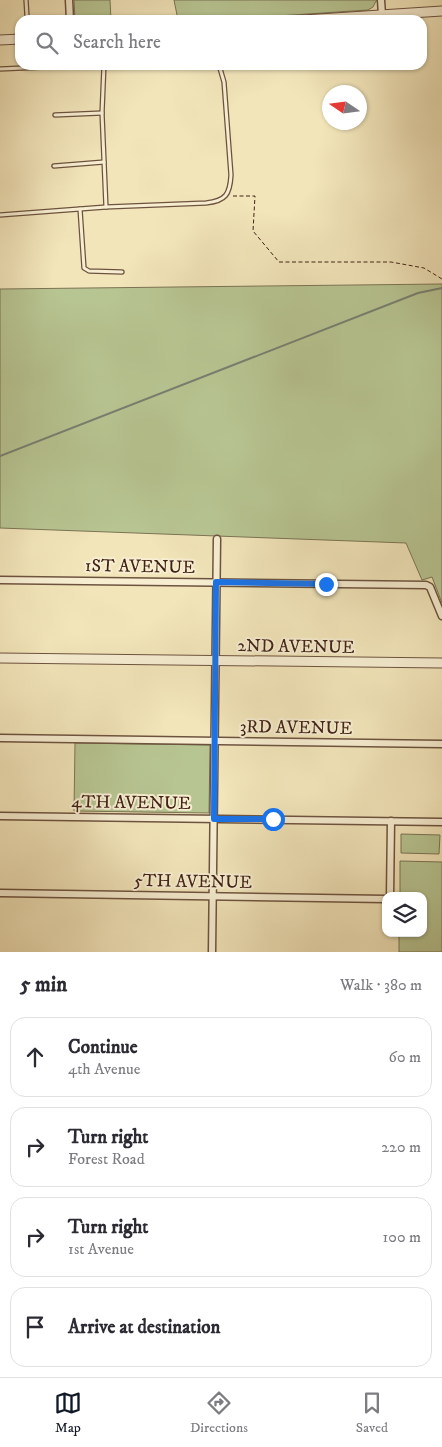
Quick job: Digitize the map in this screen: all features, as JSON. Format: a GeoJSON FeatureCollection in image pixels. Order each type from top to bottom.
{"type":"FeatureCollection","features":[{"type":"Feature","properties":{"kind":"street"},"geometry":{"type":"LineString","coordinates":[[69,0],[70,15]]}},
{"type":"Feature","properties":{"kind":"street"},"geometry":{"type":"LineString","coordinates":[[381,0],[382,15],[442,11]]}},
{"type":"Feature","properties":{"kind":"street"},"geometry":{"type":"LineString","coordinates":[[0,40],[15,39]]}},
{"type":"Feature","properties":{"kind":"street"},"geometry":{"type":"LineString","coordinates":[[212,952],[218,539]]}},
{"type":"Feature","properties":{"kind":"street","name":"1ST AVENUE"},"geometry":{"type":"LineString","coordinates":[[0,580],[421,585],[430,587],[442,616]]}},
{"type":"Feature","properties":{"kind":"street","name":"2ND AVENUE"},"geometry":{"type":"LineString","coordinates":[[0,658],[442,663]]}},
{"type":"Feature","properties":{"kind":"street","name":"3RD AVENUE"},"geometry":{"type":"LineString","coordinates":[[0,738],[442,744]]}},
{"type":"Feature","properties":{"kind":"street","name":"4TH AVENUE"},"geometry":{"type":"LineString","coordinates":[[0,816],[442,822]]}},
{"type":"Feature","properties":{"kind":"street"},"geometry":{"type":"LineString","coordinates":[[390,892],[391,821]]}},
{"type":"Feature","properties":{"kind":"street","name":"5TH AVENUE"},"geometry":{"type":"LineString","coordinates":[[0,893],[382,898]]}},
{"type":"Feature","properties":{"kind":"lane"},"geometry":{"type":"LineString","coordinates":[[26,0],[27,15]]}},
{"type":"Feature","properties":{"kind":"lane"},"geometry":{"type":"LineString","coordinates":[[0,69],[15,68]]}},
{"type":"Feature","properties":{"kind":"lane"},"geometry":{"type":"LineString","coordinates":[[104,70],[102,113],[106,207]]}},
{"type":"Feature","properties":{"kind":"lane"},"geometry":{"type":"LineString","coordinates":[[0,215],[106,207],[217,202],[228,193],[231,175],[224,82],[220,70]]}},
{"type":"Feature","properties":{"kind":"lane"},"geometry":{"type":"LineString","coordinates":[[55,115],[102,113]]}},
{"type":"Feature","properties":{"kind":"lane"},"geometry":{"type":"LineString","coordinates":[[54,166],[104,162]]}},
{"type":"Feature","properties":{"kind":"lane"},"geometry":{"type":"LineString","coordinates":[[80,209],[84,268],[89,271],[122,272]]}},
{"type":"Feature","properties":{"kind":"path"},"geometry":{"type":"LineString","coordinates":[[228,193],[233,196],[255,196],[254,231],[279,262],[391,262],[424,268],[442,279]]}},
{"type":"Feature","properties":{"kind":"green space"},"geometry":{"type":"Polygon","coordinates":[[[74,0],[110,0],[111,15],[75,15],[74,0]]]}},
{"type":"Feature","properties":{"kind":"green space"},"geometry":{"type":"Polygon","coordinates":[[[174,0],[377,0],[373,7],[368,10],[292,15],[177,15],[174,0]]]}},
{"type":"Feature","properties":{"kind":"green space"},"geometry":{"type":"Polygon","coordinates":[[[442,284],[442,603],[432,577],[422,580],[406,543],[0,528],[0,289],[442,284]]]}},
{"type":"Feature","properties":{"kind":"green space"},"geometry":{"type":"Polygon","coordinates":[[[75,743],[210,745],[209,813],[74,811],[75,743]]]}},
{"type":"Feature","properties":{"kind":"green space"},"geometry":{"type":"Polygon","coordinates":[[[401,834],[440,835],[439,854],[401,853],[401,834]]]}},
{"type":"Feature","properties":{"kind":"green space"},"geometry":{"type":"Polygon","coordinates":[[[400,861],[442,862],[442,952],[399,952],[399,937],[427,937],[427,892],[400,892],[400,861]]]}},
{"type":"Feature","properties":{"kind":"waterway"},"geometry":{"type":"LineString","coordinates":[[0,456],[418,293],[442,288]]}},
{"type":"Feature","properties":{"kind":"route"},"geometry":{"type":"LineString","coordinates":[[273,819],[214,819],[216,582],[326,584]]}}]}
